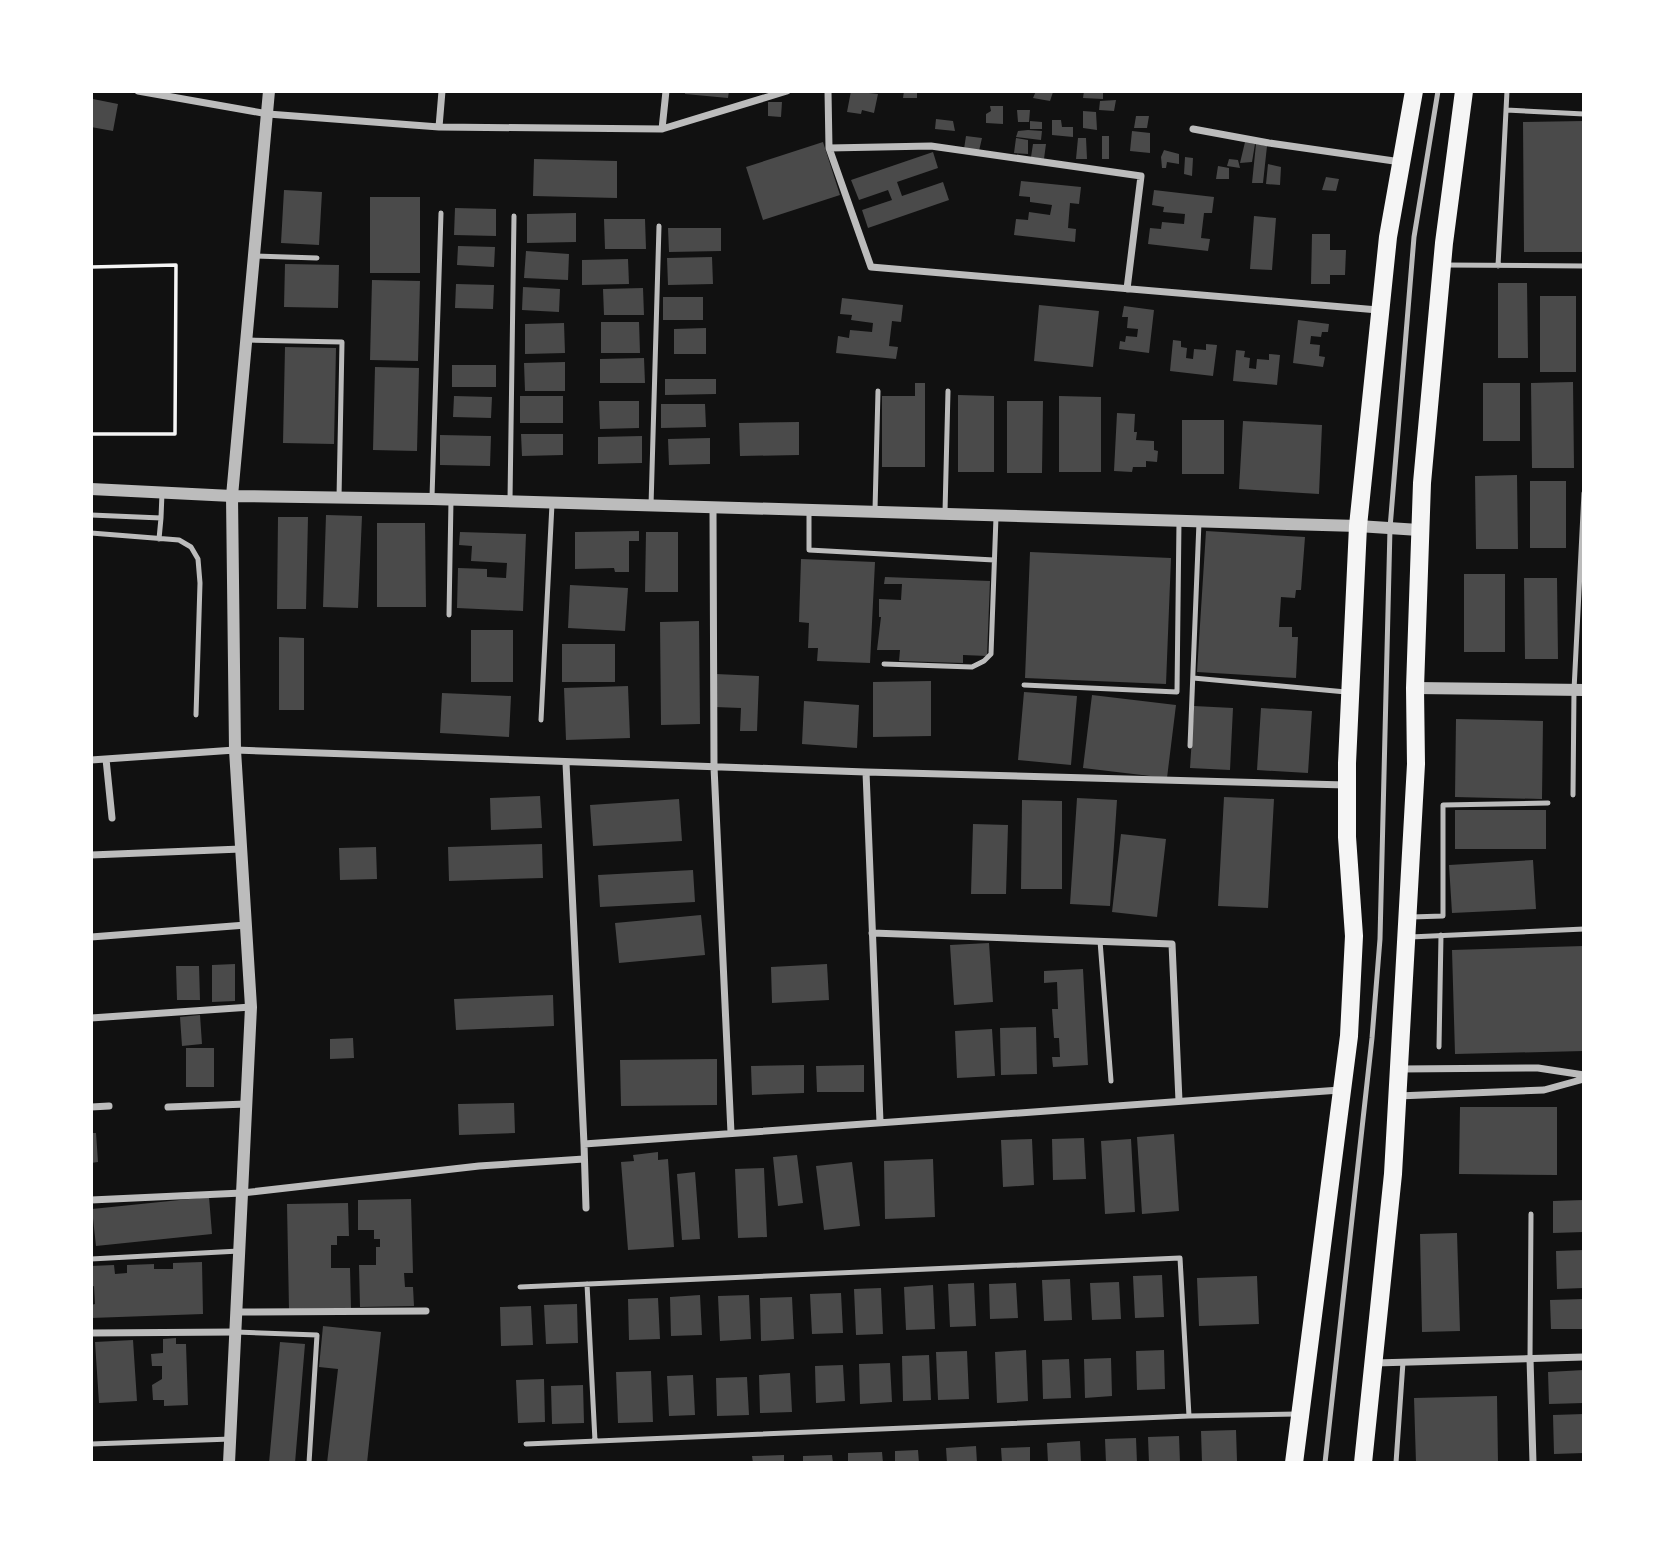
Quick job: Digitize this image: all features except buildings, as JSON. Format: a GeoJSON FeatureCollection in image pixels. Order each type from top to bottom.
{"type":"FeatureCollection","features":[{"type":"Feature","properties":{"kind":"highway"},"geometry":{"type":"LineString","coordinates":[[1294,1463],[1349,1036],[1354,936],[1347,837],[1347,785],[1358,527],[1388,237],[1414,91]]}},
{"type":"Feature","properties":{"kind":"highway"},"geometry":{"type":"LineString","coordinates":[[1363,1463],[1393,1174],[1398,1096],[1416,764],[1419,530],[1442,265],[1464,91]]}},
{"type":"Feature","properties":{"kind":"street"},"geometry":{"type":"LineString","coordinates":[[138,91],[268,114],[439,127],[662,129],[787,91]]}},
{"type":"Feature","properties":{"kind":"street"},"geometry":{"type":"LineString","coordinates":[[229,1463],[251,1007],[235,750],[232,496],[269,91]]}},
{"type":"Feature","properties":{"kind":"street"},"geometry":{"type":"LineString","coordinates":[[439,127],[442,91]]}},
{"type":"Feature","properties":{"kind":"street"},"geometry":{"type":"LineString","coordinates":[[662,129],[666,91]]}},
{"type":"Feature","properties":{"kind":"street"},"geometry":{"type":"LineString","coordinates":[[828,91],[829,148],[871,267],[1379,310]]}},
{"type":"Feature","properties":{"kind":"street"},"geometry":{"type":"LineString","coordinates":[[1193,129],[1401,162]]}},
{"type":"Feature","properties":{"kind":"street"},"geometry":{"type":"LineString","coordinates":[[829,148],[931,146],[1141,176],[1127,289]]}},
{"type":"Feature","properties":{"kind":"street"},"geometry":{"type":"LineString","coordinates":[[91,489],[232,496],[432,499],[1419,530]]}},
{"type":"Feature","properties":{"kind":"street"},"geometry":{"type":"LineString","coordinates":[[713,509],[714,767],[731,1133]]}},
{"type":"Feature","properties":{"kind":"street"},"geometry":{"type":"LineString","coordinates":[[1415,688],[1579,690]]}},
{"type":"Feature","properties":{"kind":"street"},"geometry":{"type":"LineString","coordinates":[[91,760],[235,750],[566,763],[1347,785]]}},
{"type":"Feature","properties":{"kind":"street"},"geometry":{"type":"LineString","coordinates":[[106,759],[112,818]]}},
{"type":"Feature","properties":{"kind":"street"},"geometry":{"type":"LineString","coordinates":[[566,763],[586,1208]]}},
{"type":"Feature","properties":{"kind":"street"},"geometry":{"type":"LineString","coordinates":[[866,772],[880,1122]]}},
{"type":"Feature","properties":{"kind":"street"},"geometry":{"type":"LineString","coordinates":[[91,855],[241,849]]}},
{"type":"Feature","properties":{"kind":"street"},"geometry":{"type":"LineString","coordinates":[[91,937],[246,925]]}},
{"type":"Feature","properties":{"kind":"street"},"geometry":{"type":"LineString","coordinates":[[872,933],[1172,944],[1179,1101]]}},
{"type":"Feature","properties":{"kind":"street"},"geometry":{"type":"LineString","coordinates":[[91,1018],[251,1007]]}},
{"type":"Feature","properties":{"kind":"street"},"geometry":{"type":"LineString","coordinates":[[1399,1069],[1538,1068],[1584,1077]]}},
{"type":"Feature","properties":{"kind":"street"},"geometry":{"type":"LineString","coordinates":[[1398,1096],[1544,1090],[1584,1077]]}},
{"type":"Feature","properties":{"kind":"street"},"geometry":{"type":"LineString","coordinates":[[584,1144],[1340,1090]]}},
{"type":"Feature","properties":{"kind":"street"},"geometry":{"type":"LineString","coordinates":[[168,1107],[246,1104]]}},
{"type":"Feature","properties":{"kind":"street"},"geometry":{"type":"LineString","coordinates":[[91,1107],[109,1106]]}},
{"type":"Feature","properties":{"kind":"street"},"geometry":{"type":"LineString","coordinates":[[91,1199],[242,1193],[479,1166],[584,1159]]}},
{"type":"Feature","properties":{"kind":"street"},"geometry":{"type":"LineString","coordinates":[[237,1312],[426,1311]]}},
{"type":"Feature","properties":{"kind":"street"},"geometry":{"type":"LineString","coordinates":[[91,1333],[236,1332]]}},
{"type":"Feature","properties":{"kind":"street"},"geometry":{"type":"LineString","coordinates":[[1374,1363],[1584,1357]]}},
{"type":"Feature","properties":{"kind":"street"},"geometry":{"type":"LineString","coordinates":[[1530,1358],[1533,1463]]}},
{"type":"Feature","properties":{"kind":"lane"},"geometry":{"type":"LineString","coordinates":[[1325,1463],[1380,939],[1390,527],[1414,237],[1438,91]]}},
{"type":"Feature","properties":{"kind":"lane"},"geometry":{"type":"LineString","coordinates":[[1497,266],[1507,91]]}},
{"type":"Feature","properties":{"kind":"lane"},"geometry":{"type":"LineString","coordinates":[[1506,110],[1584,114]]}},
{"type":"Feature","properties":{"kind":"lane"},"geometry":{"type":"LineString","coordinates":[[432,499],[441,214]]}},
{"type":"Feature","properties":{"kind":"lane"},"geometry":{"type":"LineString","coordinates":[[510,503],[514,216]]}},
{"type":"Feature","properties":{"kind":"lane"},"geometry":{"type":"LineString","coordinates":[[651,507],[659,226]]}},
{"type":"Feature","properties":{"kind":"lane"},"geometry":{"type":"LineString","coordinates":[[255,256],[317,258]]}},
{"type":"Feature","properties":{"kind":"lane"},"geometry":{"type":"LineString","coordinates":[[1442,265],[1584,266]]}},
{"type":"Feature","properties":{"kind":"lane"},"geometry":{"type":"LineString","coordinates":[[247,340],[342,342],[339,498]]}},
{"type":"Feature","properties":{"kind":"lane"},"geometry":{"type":"LineString","coordinates":[[945,515],[948,390]]}},
{"type":"Feature","properties":{"kind":"lane"},"geometry":{"type":"LineString","coordinates":[[875,513],[878,391]]}},
{"type":"Feature","properties":{"kind":"lane"},"geometry":{"type":"LineString","coordinates":[[159,539],[162,493]]}},
{"type":"Feature","properties":{"kind":"lane"},"geometry":{"type":"LineString","coordinates":[[1573,795],[1579,690],[1584,493]]}},
{"type":"Feature","properties":{"kind":"lane"},"geometry":{"type":"LineString","coordinates":[[449,615],[451,500]]}},
{"type":"Feature","properties":{"kind":"lane"},"geometry":{"type":"LineString","coordinates":[[541,720],[552,504]]}},
{"type":"Feature","properties":{"kind":"lane"},"geometry":{"type":"LineString","coordinates":[[809,511],[809,550],[994,560]]}},
{"type":"Feature","properties":{"kind":"lane"},"geometry":{"type":"LineString","coordinates":[[91,515],[161,518]]}},
{"type":"Feature","properties":{"kind":"lane"},"geometry":{"type":"LineString","coordinates":[[884,664],[972,667],[984,662],[991,654],[996,517]]}},
{"type":"Feature","properties":{"kind":"lane"},"geometry":{"type":"LineString","coordinates":[[1024,685],[1177,692],[1179,521]]}},
{"type":"Feature","properties":{"kind":"lane"},"geometry":{"type":"LineString","coordinates":[[1189,746],[1199,522]]}},
{"type":"Feature","properties":{"kind":"lane"},"geometry":{"type":"LineString","coordinates":[[91,533],[179,540],[191,547],[198,559],[200,583],[196,715]]}},
{"type":"Feature","properties":{"kind":"lane"},"geometry":{"type":"LineString","coordinates":[[1193,678],[1349,692]]}},
{"type":"Feature","properties":{"kind":"lane"},"geometry":{"type":"LineString","coordinates":[[1408,917],[1443,916],[1443,804],[1548,803]]}},
{"type":"Feature","properties":{"kind":"lane"},"geometry":{"type":"LineString","coordinates":[[1407,937],[1584,929]]}},
{"type":"Feature","properties":{"kind":"lane"},"geometry":{"type":"LineString","coordinates":[[1439,1047],[1441,935]]}},
{"type":"Feature","properties":{"kind":"lane"},"geometry":{"type":"LineString","coordinates":[[1100,941],[1111,1081]]}},
{"type":"Feature","properties":{"kind":"lane"},"geometry":{"type":"LineString","coordinates":[[1530,1358],[1531,1214]]}},
{"type":"Feature","properties":{"kind":"lane"},"geometry":{"type":"LineString","coordinates":[[91,1259],[239,1251]]}},
{"type":"Feature","properties":{"kind":"lane"},"geometry":{"type":"LineString","coordinates":[[520,1287],[1180,1258],[1189,1416]]}},
{"type":"Feature","properties":{"kind":"lane"},"geometry":{"type":"LineString","coordinates":[[587,1284],[595,1441]]}},
{"type":"Feature","properties":{"kind":"lane"},"geometry":{"type":"LineString","coordinates":[[236,1332],[317,1335],[309,1463]]}},
{"type":"Feature","properties":{"kind":"lane"},"geometry":{"type":"LineString","coordinates":[[1395,1463],[1403,1362]]}},
{"type":"Feature","properties":{"kind":"lane"},"geometry":{"type":"LineString","coordinates":[[526,1444],[1189,1416],[1300,1414]]}},
{"type":"Feature","properties":{"kind":"lane"},"geometry":{"type":"LineString","coordinates":[[91,1444],[230,1439]]}},
{"type":"Feature","properties":{"kind":"path"},"geometry":{"type":"LineString","coordinates":[[91,267],[176,265],[174,434],[91,434]]}}]}
